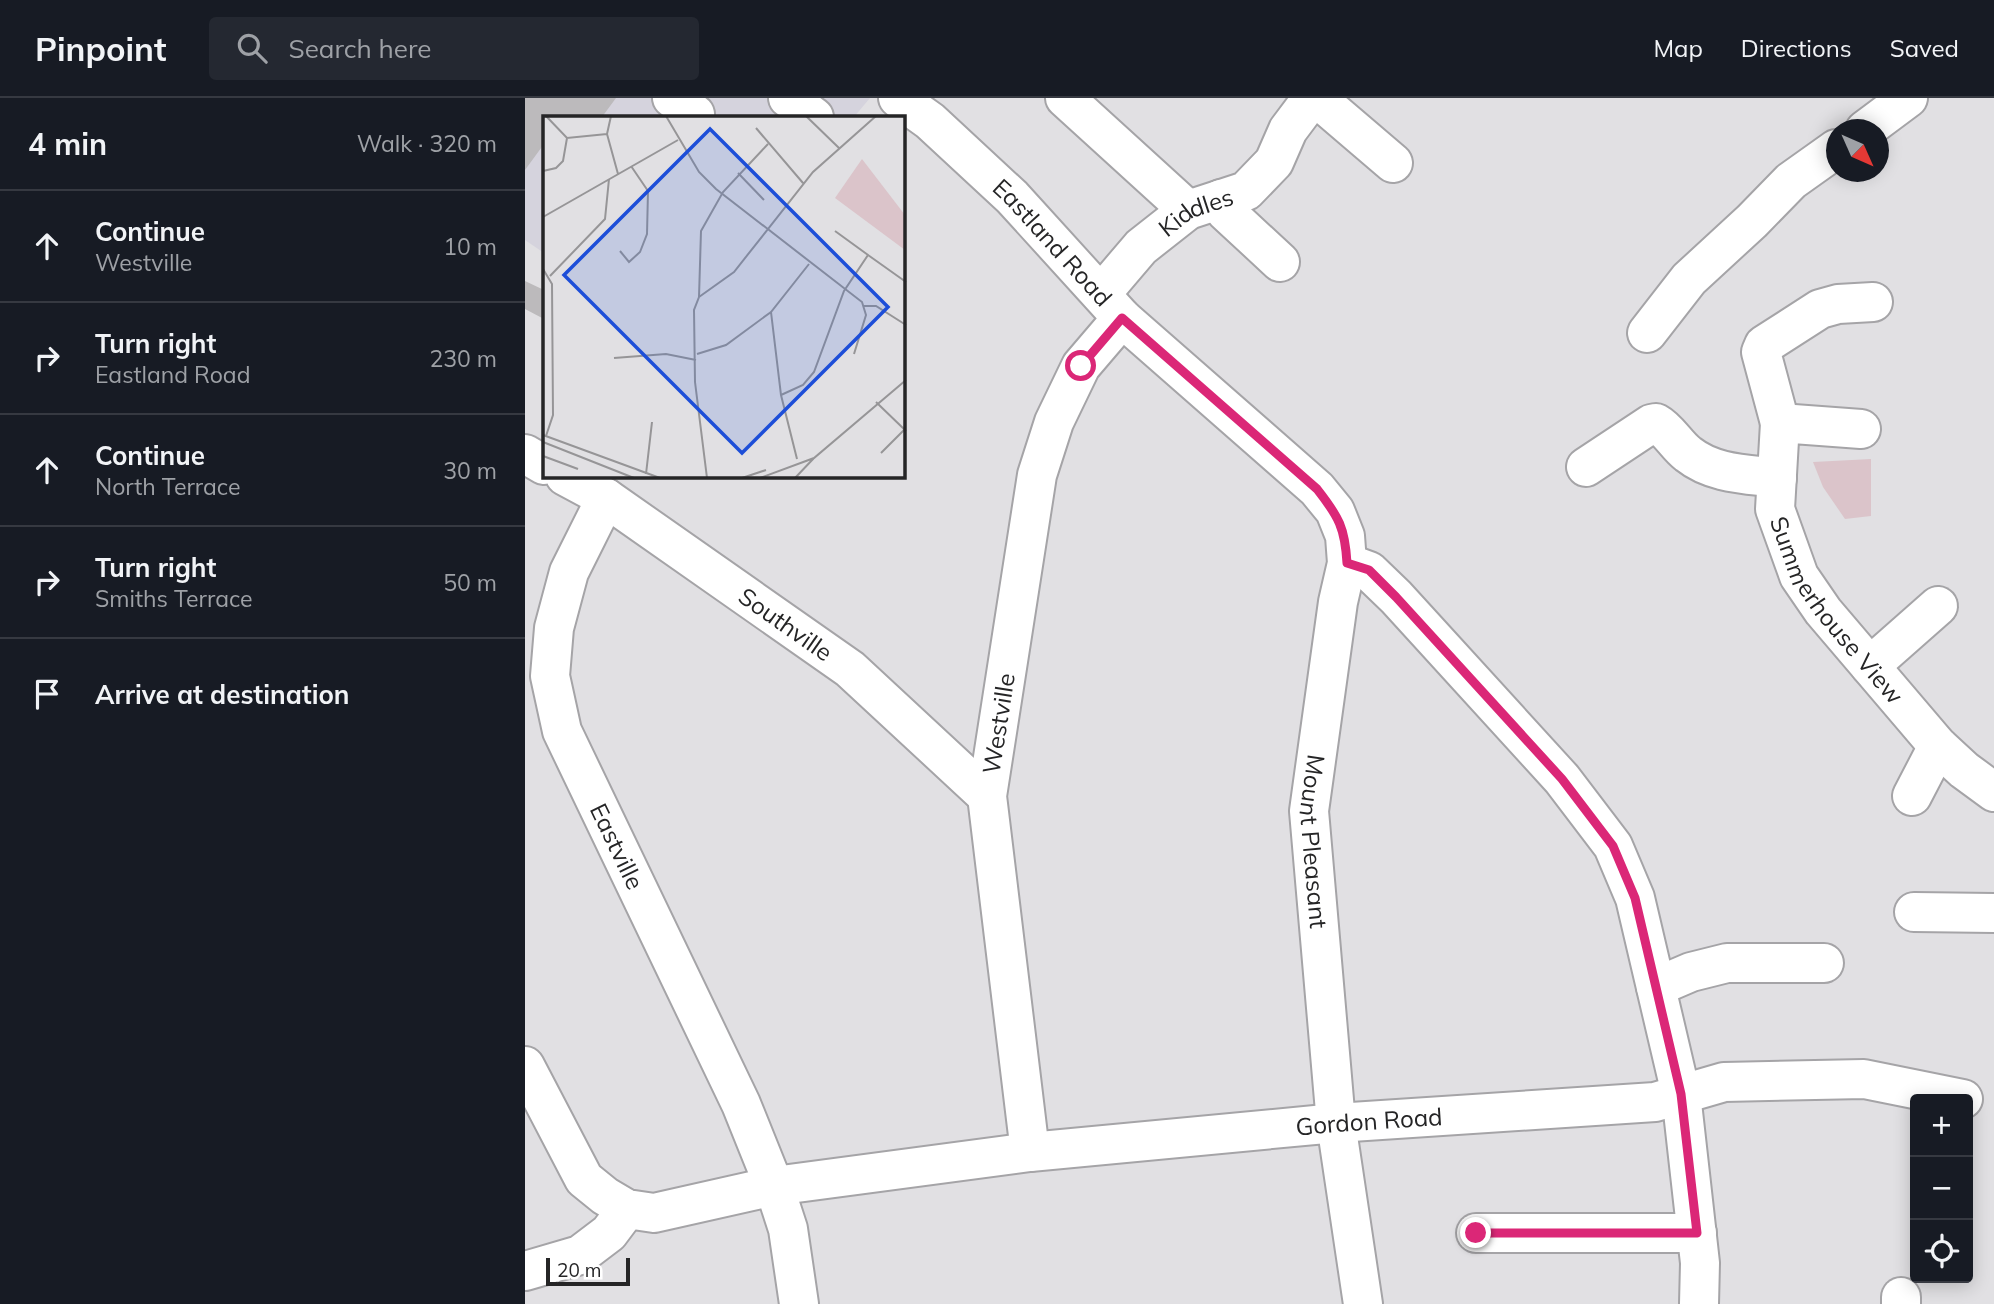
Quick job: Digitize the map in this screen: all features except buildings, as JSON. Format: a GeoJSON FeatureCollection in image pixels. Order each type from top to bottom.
{"type":"FeatureCollection","features":[{"type":"Feature","properties":{"kind":"street"},"geometry":{"type":"LineString","coordinates":[[788,98],[813,116]]}},
{"type":"Feature","properties":{"kind":"street","name":"Eastland Road"},"geometry":{"type":"LineString","coordinates":[[898,98],[930,121],[1012,197],[1111,306],[1317,489],[1335,511],[1345,536],[1347,563]]}},
{"type":"Feature","properties":{"kind":"street"},"geometry":{"type":"LineString","coordinates":[[1065,98],[1205,205],[1226,211],[1280,262]]}},
{"type":"Feature","properties":{"kind":"street","name":"Kiddles"},"geometry":{"type":"LineString","coordinates":[[1111,306],[1141,247],[1205,205],[1246,191],[1274,162],[1288,130],[1312,98]]}},
{"type":"Feature","properties":{"kind":"street"},"geometry":{"type":"LineString","coordinates":[[1319,98],[1393,163]]}},
{"type":"Feature","properties":{"kind":"street"},"geometry":{"type":"LineString","coordinates":[[1880,119],[1908,98]]}},
{"type":"Feature","properties":{"kind":"street"},"geometry":{"type":"LineString","coordinates":[[1647,332],[1689,279],[1791,181],[1826,156]]}},
{"type":"Feature","properties":{"kind":"street","name":"Summerhouse View"},"geometry":{"type":"LineString","coordinates":[[1873,302],[1838,304],[1819,309],[1764,345],[1761,352],[1780,423],[1775,509],[1799,576],[1823,611],[1938,746],[1994,792]]}},
{"type":"Feature","properties":{"kind":"street","name":"Westville"},"geometry":{"type":"LineString","coordinates":[[1030,1152],[987,796],[1037,475],[1054,422],[1111,306]]}},
{"type":"Feature","properties":{"kind":"street"},"geometry":{"type":"LineString","coordinates":[[1586,467],[1656,423],[1703,465],[1777,478]]}},
{"type":"Feature","properties":{"kind":"street"},"geometry":{"type":"LineString","coordinates":[[1780,423],[1861,429]]}},
{"type":"Feature","properties":{"kind":"street"},"geometry":{"type":"LineString","coordinates":[[525,454],[543,464]]}},
{"type":"Feature","properties":{"kind":"street","name":"Southville"},"geometry":{"type":"LineString","coordinates":[[569,478],[606,498],[851,669],[987,796]]}},
{"type":"Feature","properties":{"kind":"street","name":"Eastville"},"geometry":{"type":"LineString","coordinates":[[606,498],[569,572],[554,628],[538,660],[550,676],[562,731],[741,1104],[788,1229],[799,1304]]}},
{"type":"Feature","properties":{"kind":"street"},"geometry":{"type":"LineString","coordinates":[[1347,563],[1369,570],[1396,597],[1562,779],[1613,846],[1635,898],[1681,1094],[1700,1263],[1699,1304]]}},
{"type":"Feature","properties":{"kind":"street","name":"Mount Pleasant"},"geometry":{"type":"LineString","coordinates":[[1347,563],[1309,811],[1336,1123],[1363,1304]]}},
{"type":"Feature","properties":{"kind":"street"},"geometry":{"type":"LineString","coordinates":[[1870,666],[1938,606]]}},
{"type":"Feature","properties":{"kind":"street"},"geometry":{"type":"LineString","coordinates":[[1912,796],[1938,746]]}},
{"type":"Feature","properties":{"kind":"street"},"geometry":{"type":"LineString","coordinates":[[1914,912],[1994,913]]}},
{"type":"Feature","properties":{"kind":"street"},"geometry":{"type":"LineString","coordinates":[[1656,987],[1691,972],[1727,963],[1824,963]]}},
{"type":"Feature","properties":{"kind":"street"},"geometry":{"type":"LineString","coordinates":[[525,1066],[584,1179],[605,1196],[628,1209],[609,1233],[580,1255],[525,1271]]}},
{"type":"Feature","properties":{"kind":"street","name":"Gordon Road"},"geometry":{"type":"LineString","coordinates":[[628,1209],[655,1213],[774,1186],[1030,1152],[1336,1123],[1655,1102],[1724,1082],[1864,1079],[1936,1094]]}},
{"type":"Feature","properties":{"kind":"street","name":"Gordon Road"},"geometry":{"type":"LineString","coordinates":[[1973,1101],[1994,1105]]}},
{"type":"Feature","properties":{"kind":"street"},"geometry":{"type":"LineString","coordinates":[[1476,1233],[1697,1233]]}},
{"type":"Feature","properties":{"kind":"shaded area"},"geometry":{"type":"Polygon","coordinates":[[[525,98],[870,98],[855,116],[543,116],[543,252],[525,240],[525,98]]]}},
{"type":"Feature","properties":{"kind":"shaded area"},"geometry":{"type":"Polygon","coordinates":[[[1871,459],[1871,516],[1845,519],[1823,487],[1813,462],[1871,459]]]}},
{"type":"Feature","properties":{"kind":"route"},"geometry":{"type":"LineString","coordinates":[[1081,366],[1122,318],[1317,489],[1335,511],[1345,536],[1347,563],[1369,570],[1396,597],[1562,779],[1613,846],[1635,898],[1681,1094],[1697,1233],[1476,1233]]}}]}
